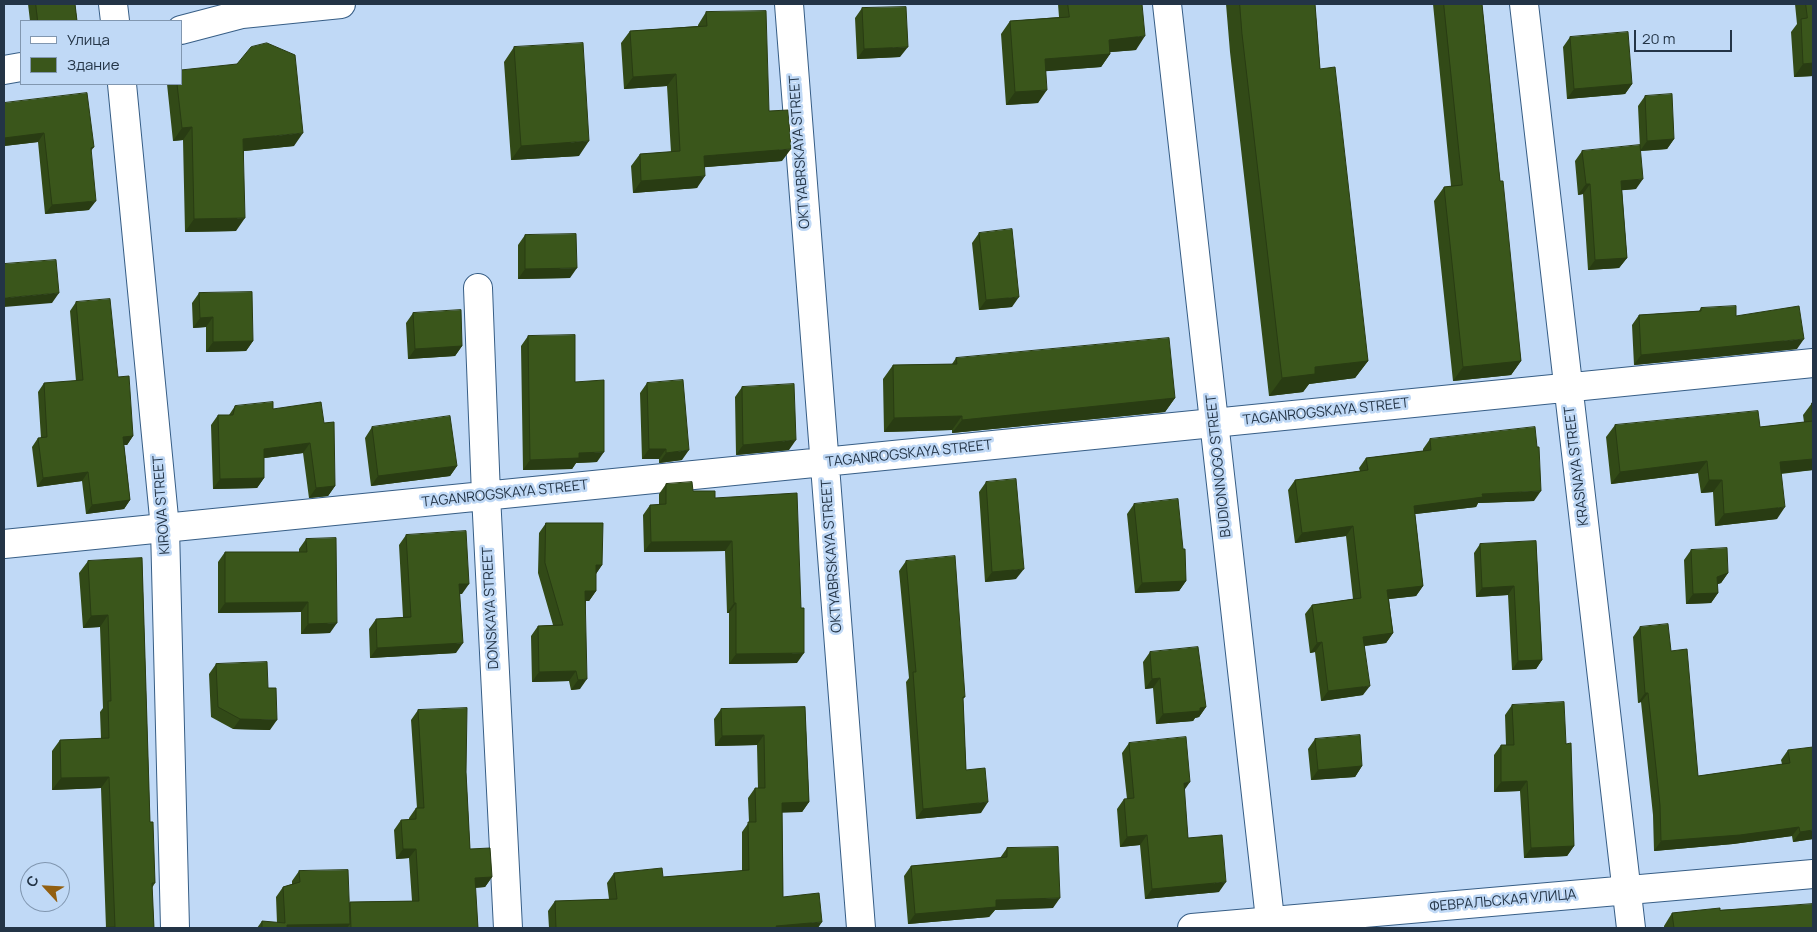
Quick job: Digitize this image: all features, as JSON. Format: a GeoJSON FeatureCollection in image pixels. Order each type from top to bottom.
{"type":"FeatureCollection","features":[{"type":"Feature","properties":{"kind":"street"},"geometry":{"type":"LineString","coordinates":[[113,4],[115,20]]}},
{"type":"Feature","properties":{"kind":"street"},"geometry":{"type":"LineString","coordinates":[[182,30],[242,14],[341,4]]}},
{"type":"Feature","properties":{"kind":"street","name":"OKTYABRSKAYA STREET"},"geometry":{"type":"LineString","coordinates":[[789,4],[861,928]]}},
{"type":"Feature","properties":{"kind":"street","name":"BUDIONNOGO STREET"},"geometry":{"type":"LineString","coordinates":[[1167,4],[1270,925]]}},
{"type":"Feature","properties":{"kind":"street","name":"KRASNAYA STREET"},"geometry":{"type":"LineString","coordinates":[[1524,4],[1631,928]]}},
{"type":"Feature","properties":{"kind":"street"},"geometry":{"type":"LineString","coordinates":[[4,70],[20,67]]}},
{"type":"Feature","properties":{"kind":"street","name":"KIROVA STREET"},"geometry":{"type":"LineString","coordinates":[[122,85],[165,528],[175,928]]}},
{"type":"Feature","properties":{"kind":"street","name":"DONSKAYA STREET"},"geometry":{"type":"LineString","coordinates":[[478,288],[486,495],[508,928]]}},
{"type":"Feature","properties":{"kind":"street","name":"TAGANROGSKAYA STREET"},"geometry":{"type":"LineString","coordinates":[[4,544],[1813,363]]}},
{"type":"Feature","properties":{"kind":"street","name":"ФЕВРАЛЬСКАЯ УЛИЦА"},"geometry":{"type":"LineString","coordinates":[[1192,928],[1270,925],[1813,874]]}},
{"type":"Feature","properties":{"kind":"building"},"geometry":{"type":"Polygon","coordinates":[[[36,4],[75,4],[77,20],[38,20],[36,4]]]}},
{"type":"Feature","properties":{"kind":"building"},"geometry":{"type":"Polygon","coordinates":[[[1068,4],[1142,4],[1145,36],[1109,40],[1110,54],[1045,59],[1047,90],[1015,92],[1010,21],[1069,17],[1068,4]]]}},
{"type":"Feature","properties":{"kind":"building"},"geometry":{"type":"Polygon","coordinates":[[[1240,4],[1315,4],[1320,69],[1335,67],[1368,361],[1315,367],[1315,374],[1282,378],[1240,4]]]}},
{"type":"Feature","properties":{"kind":"building"},"geometry":{"type":"Polygon","coordinates":[[[1444,4],[1482,4],[1500,181],[1503,181],[1521,361],[1463,367],[1444,187],[1462,185],[1444,4]]]}},
{"type":"Feature","properties":{"kind":"building"},"geometry":{"type":"Polygon","coordinates":[[[1806,4],[1813,4],[1813,63],[1803,64],[1801,19],[1807,18],[1806,4]]]}},
{"type":"Feature","properties":{"kind":"building"},"geometry":{"type":"Polygon","coordinates":[[[906,7],[908,47],[864,49],[862,8],[906,7]]]}},
{"type":"Feature","properties":{"kind":"building"},"geometry":{"type":"Polygon","coordinates":[[[766,11],[769,111],[788,110],[791,149],[704,156],[705,176],[641,181],[640,154],[680,151],[676,74],[633,77],[630,31],[707,26],[706,12],[766,11]]]}},
{"type":"Feature","properties":{"kind":"building"},"geometry":{"type":"Polygon","coordinates":[[[1628,32],[1632,84],[1574,89],[1570,37],[1628,32]]]}},
{"type":"Feature","properties":{"kind":"building"},"geometry":{"type":"Polygon","coordinates":[[[267,43],[295,55],[303,133],[243,139],[245,218],[194,219],[192,127],[182,128],[177,85],[182,85],[182,70],[237,64],[251,47],[267,43]]]}},
{"type":"Feature","properties":{"kind":"building"},"geometry":{"type":"Polygon","coordinates":[[[583,43],[589,141],[521,146],[514,47],[583,43]]]}},
{"type":"Feature","properties":{"kind":"building"},"geometry":{"type":"Polygon","coordinates":[[[87,93],[94,147],[91,148],[96,201],[52,205],[44,133],[4,138],[4,103],[87,93]]]}},
{"type":"Feature","properties":{"kind":"building"},"geometry":{"type":"Polygon","coordinates":[[[1672,94],[1674,139],[1647,141],[1645,96],[1672,94]]]}},
{"type":"Feature","properties":{"kind":"building"},"geometry":{"type":"Polygon","coordinates":[[[1640,145],[1643,179],[1621,181],[1627,258],[1595,260],[1590,184],[1586,184],[1582,151],[1640,145]]]}},
{"type":"Feature","properties":{"kind":"building"},"geometry":{"type":"Polygon","coordinates":[[[1012,229],[1019,297],[986,300],[979,233],[1012,229]]]}},
{"type":"Feature","properties":{"kind":"building"},"geometry":{"type":"Polygon","coordinates":[[[576,234],[577,268],[525,269],[525,235],[576,234]]]}},
{"type":"Feature","properties":{"kind":"building"},"geometry":{"type":"Polygon","coordinates":[[[56,260],[59,293],[4,298],[4,264],[56,260]]]}},
{"type":"Feature","properties":{"kind":"building"},"geometry":{"type":"Polygon","coordinates":[[[252,292],[253,341],[213,342],[213,317],[200,318],[199,293],[252,292]]]}},
{"type":"Feature","properties":{"kind":"building"},"geometry":{"type":"Polygon","coordinates":[[[110,299],[118,377],[129,376],[133,436],[123,437],[130,500],[92,505],[88,472],[43,478],[38,438],[47,437],[44,383],[83,380],[76,302],[110,299]]]}},
{"type":"Feature","properties":{"kind":"building"},"geometry":{"type":"Polygon","coordinates":[[[1736,306],[1736,316],[1799,306],[1804,339],[1641,355],[1639,315],[1701,311],[1701,308],[1736,306]]]}},
{"type":"Feature","properties":{"kind":"building"},"geometry":{"type":"Polygon","coordinates":[[[461,310],[462,346],[415,349],[413,313],[461,310]]]}},
{"type":"Feature","properties":{"kind":"building"},"geometry":{"type":"Polygon","coordinates":[[[575,335],[575,382],[604,380],[604,452],[579,453],[579,458],[530,460],[528,336],[575,335]]]}},
{"type":"Feature","properties":{"kind":"building"},"geometry":{"type":"Polygon","coordinates":[[[1169,338],[1175,398],[962,420],[962,416],[894,418],[893,365],[957,364],[956,358],[1169,338]]]}},
{"type":"Feature","properties":{"kind":"building"},"geometry":{"type":"Polygon","coordinates":[[[683,380],[689,450],[666,453],[666,449],[649,449],[647,383],[683,380]]]}},
{"type":"Feature","properties":{"kind":"building"},"geometry":{"type":"Polygon","coordinates":[[[794,384],[796,440],[743,445],[742,387],[794,384]]]}},
{"type":"Feature","properties":{"kind":"building"},"geometry":{"type":"Polygon","coordinates":[[[273,402],[273,409],[321,402],[324,423],[334,422],[335,486],[316,488],[310,443],[264,449],[264,478],[220,479],[218,415],[233,415],[235,406],[273,402]]]}},
{"type":"Feature","properties":{"kind":"building"},"geometry":{"type":"Polygon","coordinates":[[[1758,411],[1760,427],[1813,421],[1813,459],[1780,462],[1785,507],[1724,514],[1722,480],[1709,480],[1707,461],[1620,472],[1615,425],[1758,411]]]}},
{"type":"Feature","properties":{"kind":"building"},"geometry":{"type":"Polygon","coordinates":[[[450,416],[457,466],[378,476],[372,427],[450,416]]]}},
{"type":"Feature","properties":{"kind":"building"},"geometry":{"type":"Polygon","coordinates":[[[1535,427],[1537,447],[1539,447],[1541,491],[1482,494],[1483,497],[1414,506],[1423,586],[1387,590],[1393,633],[1363,637],[1370,686],[1328,691],[1322,642],[1317,643],[1312,605],[1361,598],[1353,526],[1302,533],[1295,480],[1368,470],[1366,458],[1431,450],[1430,439],[1535,427]]]}},
{"type":"Feature","properties":{"kind":"building"},"geometry":{"type":"Polygon","coordinates":[[[1016,479],[1024,569],[992,572],[986,482],[1016,479]]]}},
{"type":"Feature","properties":{"kind":"building"},"geometry":{"type":"Polygon","coordinates":[[[692,482],[693,491],[715,491],[715,498],[797,493],[801,608],[804,608],[804,653],[736,654],[736,603],[734,603],[732,541],[651,542],[650,505],[666,504],[666,484],[692,482]]]}},
{"type":"Feature","properties":{"kind":"building"},"geometry":{"type":"Polygon","coordinates":[[[1178,499],[1183,549],[1185,549],[1186,581],[1142,583],[1134,504],[1178,499]]]}},
{"type":"Feature","properties":{"kind":"building"},"geometry":{"type":"Polygon","coordinates":[[[546,523],[603,523],[602,565],[596,565],[596,591],[585,591],[587,679],[578,680],[576,671],[539,672],[538,626],[563,625],[545,563],[546,523]]]}},
{"type":"Feature","properties":{"kind":"building"},"geometry":{"type":"Polygon","coordinates":[[[466,531],[469,584],[459,584],[463,643],[377,648],[376,619],[411,617],[406,535],[466,531]]]}},
{"type":"Feature","properties":{"kind":"building"},"geometry":{"type":"Polygon","coordinates":[[[336,538],[337,623],[308,624],[308,602],[225,603],[225,552],[307,552],[306,539],[336,538]]]}},
{"type":"Feature","properties":{"kind":"building"},"geometry":{"type":"Polygon","coordinates":[[[1536,541],[1542,660],[1518,661],[1514,586],[1482,588],[1480,544],[1536,541]]]}},
{"type":"Feature","properties":{"kind":"building"},"geometry":{"type":"Polygon","coordinates":[[[1727,548],[1728,573],[1717,577],[1718,593],[1693,594],[1691,550],[1727,548]]]}},
{"type":"Feature","properties":{"kind":"building"},"geometry":{"type":"Polygon","coordinates":[[[955,556],[965,697],[963,697],[966,770],[985,768],[988,802],[923,809],[913,672],[916,672],[906,561],[955,556]]]}},
{"type":"Feature","properties":{"kind":"building"},"geometry":{"type":"Polygon","coordinates":[[[142,558],[150,822],[153,822],[155,883],[152,883],[154,928],[93,928],[115,927],[109,777],[61,778],[60,740],[109,738],[108,701],[111,701],[108,615],[91,616],[88,561],[142,558]]]}},
{"type":"Feature","properties":{"kind":"building"},"geometry":{"type":"Polygon","coordinates":[[[1668,624],[1671,651],[1687,649],[1698,776],[1790,763],[1788,750],[1813,747],[1813,830],[1800,832],[1799,827],[1740,835],[1661,841],[1660,805],[1648,693],[1645,693],[1640,627],[1668,624]]]}},
{"type":"Feature","properties":{"kind":"building"},"geometry":{"type":"Polygon","coordinates":[[[1198,647],[1206,707],[1200,708],[1200,711],[1163,714],[1160,678],[1152,679],[1150,652],[1198,647]]]}},
{"type":"Feature","properties":{"kind":"building"},"geometry":{"type":"Polygon","coordinates":[[[267,662],[268,688],[276,688],[277,720],[240,719],[218,707],[216,664],[267,662]]]}},
{"type":"Feature","properties":{"kind":"building"},"geometry":{"type":"Polygon","coordinates":[[[1564,702],[1566,744],[1571,743],[1574,846],[1531,848],[1527,781],[1501,782],[1501,745],[1514,745],[1512,705],[1564,702]]]}},
{"type":"Feature","properties":{"kind":"building"},"geometry":{"type":"Polygon","coordinates":[[[805,707],[809,802],[782,803],[783,897],[819,893],[822,922],[776,926],[777,928],[556,928],[555,901],[617,899],[614,873],[662,868],[663,877],[749,870],[748,822],[756,822],[755,788],[765,788],[764,735],[722,736],[721,709],[805,707]]]}},
{"type":"Feature","properties":{"kind":"building"},"geometry":{"type":"Polygon","coordinates":[[[467,708],[466,772],[470,849],[490,848],[492,877],[475,878],[478,928],[351,928],[350,902],[419,901],[416,849],[403,849],[401,820],[416,819],[416,808],[424,808],[418,710],[467,708]]]}},
{"type":"Feature","properties":{"kind":"building"},"geometry":{"type":"Polygon","coordinates":[[[1360,735],[1362,766],[1318,770],[1315,739],[1360,735]]]}},
{"type":"Feature","properties":{"kind":"building"},"geometry":{"type":"Polygon","coordinates":[[[1186,737],[1190,782],[1184,783],[1188,838],[1222,835],[1226,882],[1152,889],[1147,835],[1127,837],[1124,799],[1134,798],[1129,743],[1186,737]]]}},
{"type":"Feature","properties":{"kind":"building"},"geometry":{"type":"Polygon","coordinates":[[[1058,847],[1060,898],[996,900],[996,907],[915,914],[911,866],[1007,857],[1007,848],[1058,847]]]}},
{"type":"Feature","properties":{"kind":"building"},"geometry":{"type":"Polygon","coordinates":[[[348,870],[350,924],[287,925],[287,928],[262,928],[262,921],[285,923],[283,887],[300,882],[299,871],[348,870]]]}},
{"type":"Feature","properties":{"kind":"building"},"geometry":{"type":"Polygon","coordinates":[[[1813,904],[1813,928],[1674,928],[1672,913],[1720,908],[1720,910],[1813,904]]]}}]}
